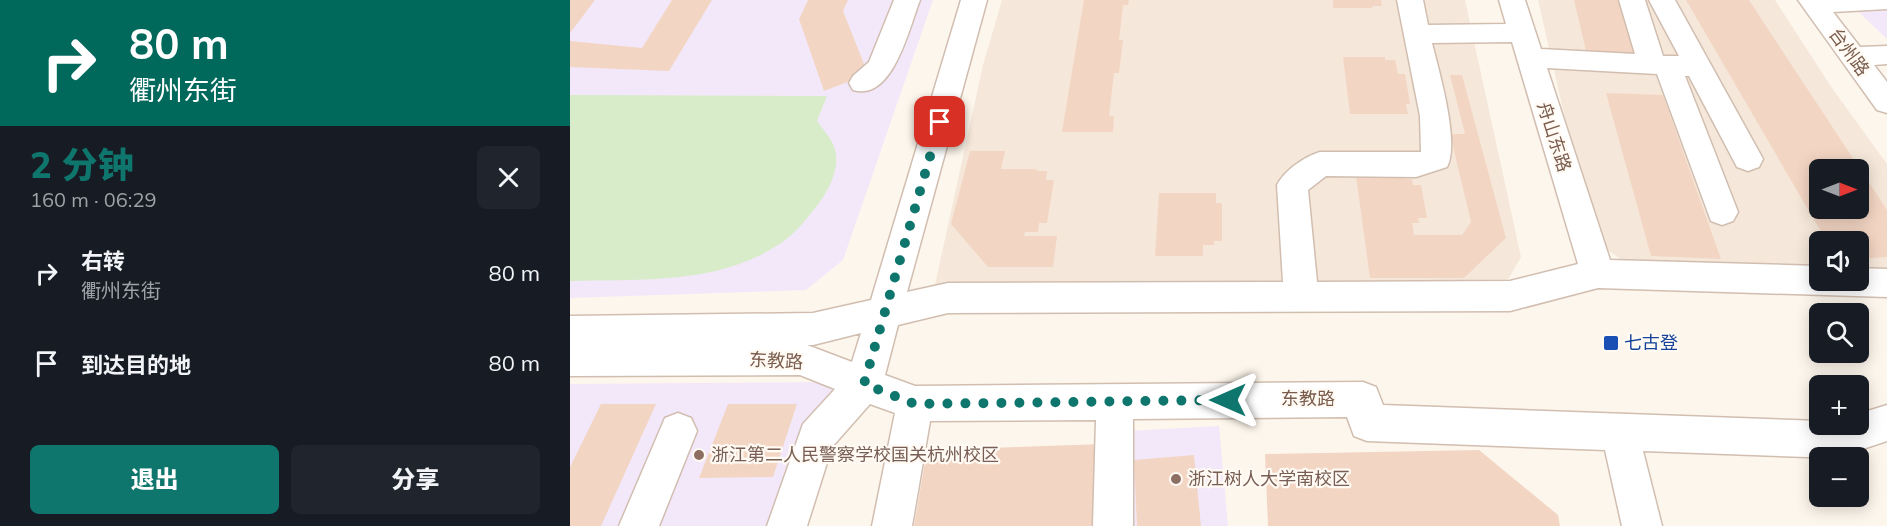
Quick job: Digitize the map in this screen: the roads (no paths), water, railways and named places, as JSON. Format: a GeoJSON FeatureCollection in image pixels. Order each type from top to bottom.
{"type":"FeatureCollection","features":[{"type":"Feature","properties":{"kind":"street"},"geometry":{"type":"LineString","coordinates":[[863,83],[880,67],[907,0]]}},
{"type":"Feature","properties":{"kind":"street"},"geometry":{"type":"LineString","coordinates":[[787,526],[816,437],[864,384],[974,0]]}},
{"type":"Feature","properties":{"kind":"street"},"geometry":{"type":"LineString","coordinates":[[1301,297],[1292,185],[1320,164],[1416,165],[1436,159],[1434,116],[1410,0]]}},
{"type":"Feature","properties":{"kind":"street","name":"舟山东路"},"geometry":{"type":"LineString","coordinates":[[1512,0],[1598,273]]}},
{"type":"Feature","properties":{"kind":"street"},"geometry":{"type":"LineString","coordinates":[[1632,0],[1722,212]]}},
{"type":"Feature","properties":{"kind":"street"},"geometry":{"type":"LineString","coordinates":[[1662,0],[1748,159]]}},
{"type":"Feature","properties":{"kind":"street"},"geometry":{"type":"LineString","coordinates":[[1813,2],[1887,2]]}},
{"type":"Feature","properties":{"kind":"street","name":"台州路"},"geometry":{"type":"LineString","coordinates":[[1813,2],[1887,104]]}},
{"type":"Feature","properties":{"kind":"street"},"geometry":{"type":"LineString","coordinates":[[1418,34],[1526,45],[1660,65],[1698,67]]}},
{"type":"Feature","properties":{"kind":"street"},"geometry":{"type":"LineString","coordinates":[[1853,57],[1887,55]]}},
{"type":"Feature","properties":{"kind":"street","name":"东教路"},"geometry":{"type":"LineString","coordinates":[[570,332],[813,329],[948,298],[1510,297],[1598,273],[1887,283]]}},
{"type":"Feature","properties":{"kind":"street","name":"东教路"},"geometry":{"type":"LineString","coordinates":[[570,360],[801,359],[915,404],[1363,399],[1367,423],[1833,440],[1887,423]]}},
{"type":"Feature","properties":{"kind":"street"},"geometry":{"type":"LineString","coordinates":[[1113,526],[1115,401]]}},
{"type":"Feature","properties":{"kind":"street"},"geometry":{"type":"LineString","coordinates":[[892,526],[915,404]]}},
{"type":"Feature","properties":{"kind":"street"},"geometry":{"type":"LineString","coordinates":[[639,526],[678,431]]}},
{"type":"Feature","properties":{"kind":"street"},"geometry":{"type":"LineString","coordinates":[[1620,434],[1642,526]]}},
{"type":"Feature","properties":{"kind":"place","name":"七古登"},"geometry":{"type":"Point","coordinates":[1611,343]}},
{"type":"Feature","properties":{"kind":"place","name":"浙江第二人民警察学校国关杭州校区"},"geometry":{"type":"Point","coordinates":[699,455]}},
{"type":"Feature","properties":{"kind":"place","name":"浙江树人大学南校区"},"geometry":{"type":"Point","coordinates":[1176,479]}}]}
